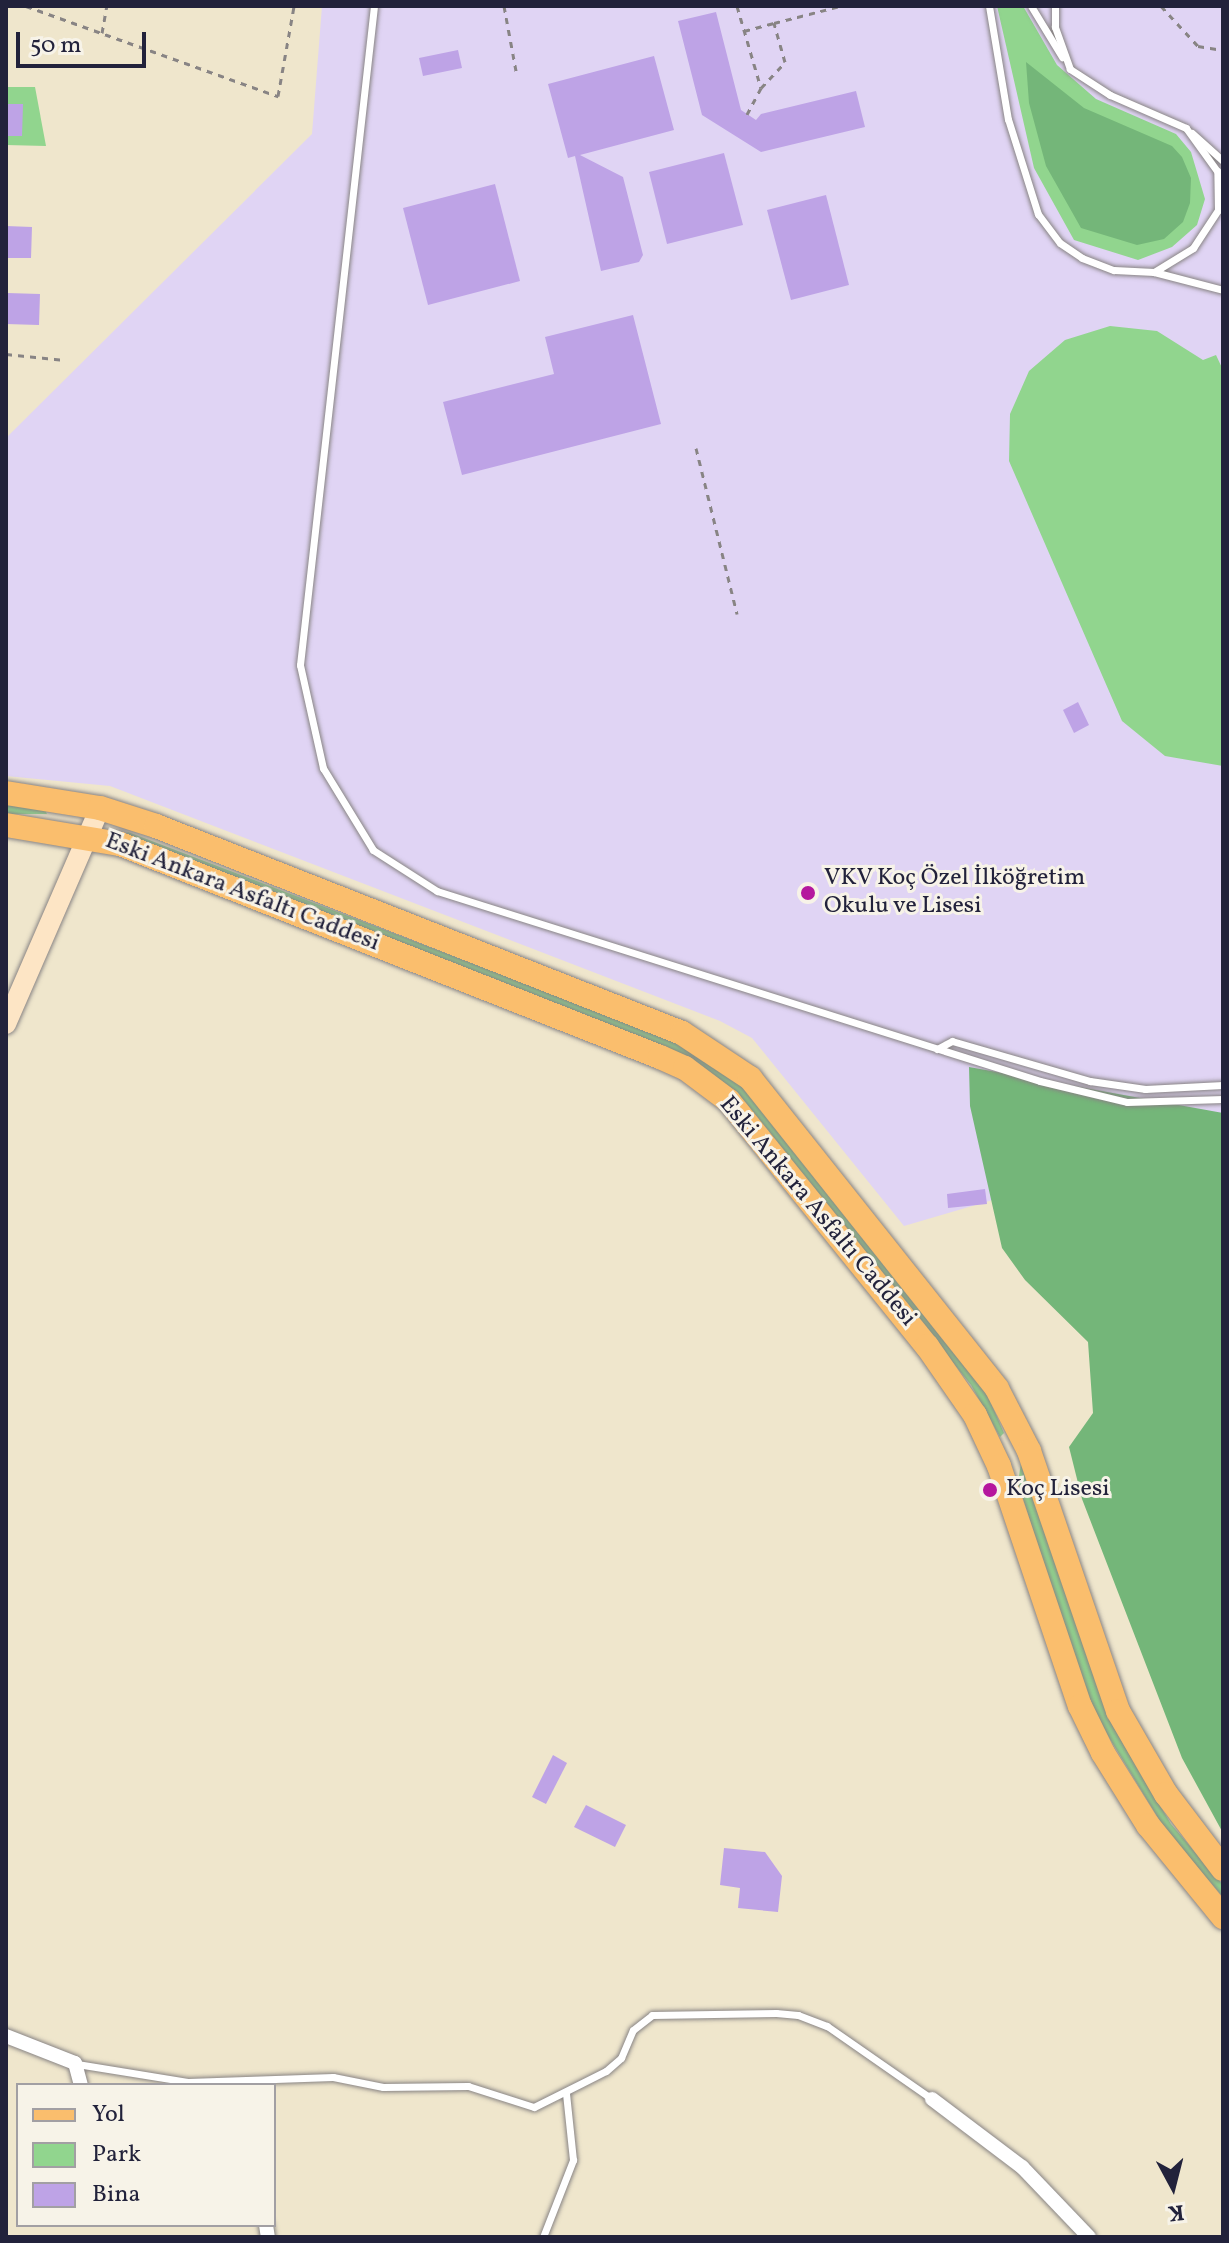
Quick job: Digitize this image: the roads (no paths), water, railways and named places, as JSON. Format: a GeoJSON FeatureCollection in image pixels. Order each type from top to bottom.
{"type":"FeatureCollection","features":[{"type":"Feature","properties":{"kind":"main road","name":"Eski Ankara Asfaltı Caddesi"},"geometry":{"type":"LineString","coordinates":[[6,793],[100,808],[658,1023],[703,1044],[750,1078],[997,1389],[1029,1451],[1118,1711],[1166,1794],[1223,1869]]}},
{"type":"Feature","properties":{"kind":"main road","name":"Eski Ankara Asfaltı Caddesi"},"geometry":{"type":"LineString","coordinates":[[6,825],[89,835],[649,1052],[685,1068],[729,1101],[927,1346],[975,1415],[999,1466],[1080,1706],[1103,1753],[1148,1825],[1223,1917]]}},
{"type":"Feature","properties":{"kind":"street"},"geometry":{"type":"LineString","coordinates":[[6,1024],[100,808]]}},
{"type":"Feature","properties":{"kind":"street"},"geometry":{"type":"LineString","coordinates":[[6,2036],[75,2063],[80,2083]]}},
{"type":"Feature","properties":{"kind":"street"},"geometry":{"type":"LineString","coordinates":[[932,2099],[1022,2167],[1089,2237]]}},
{"type":"Feature","properties":{"kind":"lane"},"geometry":{"type":"LineString","coordinates":[[374,6],[300,665],[323,768],[373,850],[437,891],[937,1049],[1127,1102],[1223,1099]]}},
{"type":"Feature","properties":{"kind":"lane"},"geometry":{"type":"LineString","coordinates":[[989,6],[1008,119],[1038,214],[1060,243],[1082,258],[1114,270],[1154,272],[1223,290]]}},
{"type":"Feature","properties":{"kind":"lane"},"geometry":{"type":"LineString","coordinates":[[1031,6],[1070,69],[1110,95],[1186,128],[1223,161]]}},
{"type":"Feature","properties":{"kind":"lane"},"geometry":{"type":"LineString","coordinates":[[1055,6],[1055,27],[1070,69]]}},
{"type":"Feature","properties":{"kind":"lane"},"geometry":{"type":"LineString","coordinates":[[1154,272],[1193,248],[1218,210],[1217,171],[1186,128]]}},
{"type":"Feature","properties":{"kind":"lane"},"geometry":{"type":"LineString","coordinates":[[937,1049],[952,1041],[1090,1081],[1145,1089],[1223,1085]]}},
{"type":"Feature","properties":{"kind":"lane"},"geometry":{"type":"LineString","coordinates":[[75,2063],[177,2081],[333,2077],[383,2087],[468,2086],[534,2107],[606,2071],[621,2058],[633,2030],[652,2015],[776,2013],[798,2015],[827,2026],[932,2099]]}},
{"type":"Feature","properties":{"kind":"lane"},"geometry":{"type":"LineString","coordinates":[[543,2237],[573,2160],[566,2093]]}},
{"type":"Feature","properties":{"kind":"place","name":"VKV Koç Özel İlköğretim Okulu ve Lisesi"},"geometry":{"type":"Point","coordinates":[808,893]}},
{"type":"Feature","properties":{"kind":"place","name":"Koç Lisesi"},"geometry":{"type":"Point","coordinates":[990,1490]}}]}
